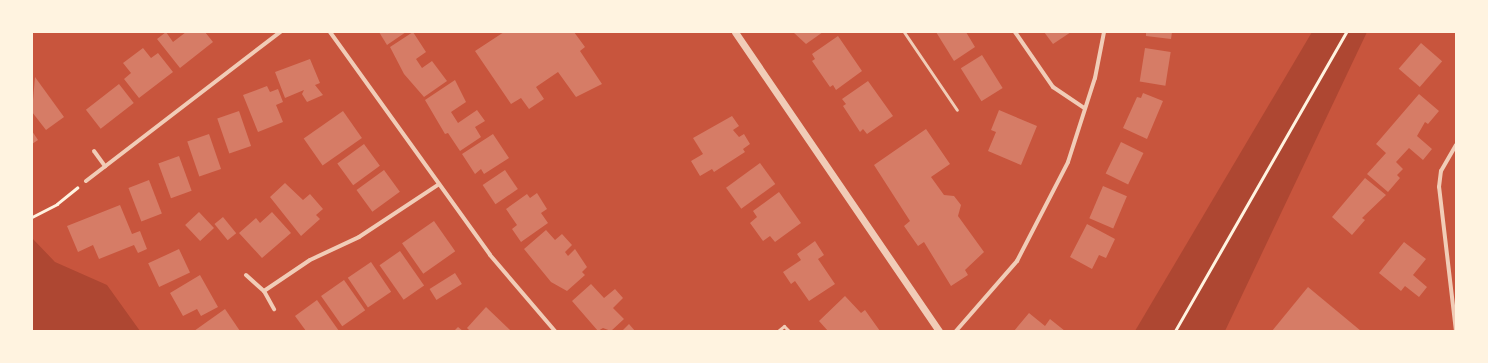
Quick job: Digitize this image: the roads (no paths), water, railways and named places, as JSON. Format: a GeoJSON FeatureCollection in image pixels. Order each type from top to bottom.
{"type":"FeatureCollection","features":[{"type":"Feature","properties":{"kind":"street"},"geometry":{"type":"LineString","coordinates":[[86,181],[280,32]]}},
{"type":"Feature","properties":{"kind":"street"},"geometry":{"type":"LineString","coordinates":[[330,32],[438,185],[490,255],[555,331]]}},
{"type":"Feature","properties":{"kind":"street"},"geometry":{"type":"LineString","coordinates":[[735,32],[939,331]]}},
{"type":"Feature","properties":{"kind":"street"},"geometry":{"type":"LineString","coordinates":[[1014,32],[1053,87],[1084,108]]}},
{"type":"Feature","properties":{"kind":"street"},"geometry":{"type":"LineString","coordinates":[[956,331],[1017,261],[1068,162],[1104,32]]}},
{"type":"Feature","properties":{"kind":"street"},"geometry":{"type":"LineString","coordinates":[[1456,145],[1441,171],[1439,187],[1456,331]]}},
{"type":"Feature","properties":{"kind":"street"},"geometry":{"type":"LineString","coordinates":[[94,151],[105,166]]}},
{"type":"Feature","properties":{"kind":"street"},"geometry":{"type":"LineString","coordinates":[[264,291],[310,260],[359,237],[438,185]]}},
{"type":"Feature","properties":{"kind":"street"},"geometry":{"type":"LineString","coordinates":[[246,275],[264,291],[274,309]]}},
{"type":"Feature","properties":{"kind":"street"},"geometry":{"type":"LineString","coordinates":[[547,331],[551,327]]}},
{"type":"Feature","properties":{"kind":"lane"},"geometry":{"type":"LineString","coordinates":[[904,32],[957,110]]}},
{"type":"Feature","properties":{"kind":"lane"},"geometry":{"type":"LineString","coordinates":[[778,331],[784,326],[789,331]]}}]}
